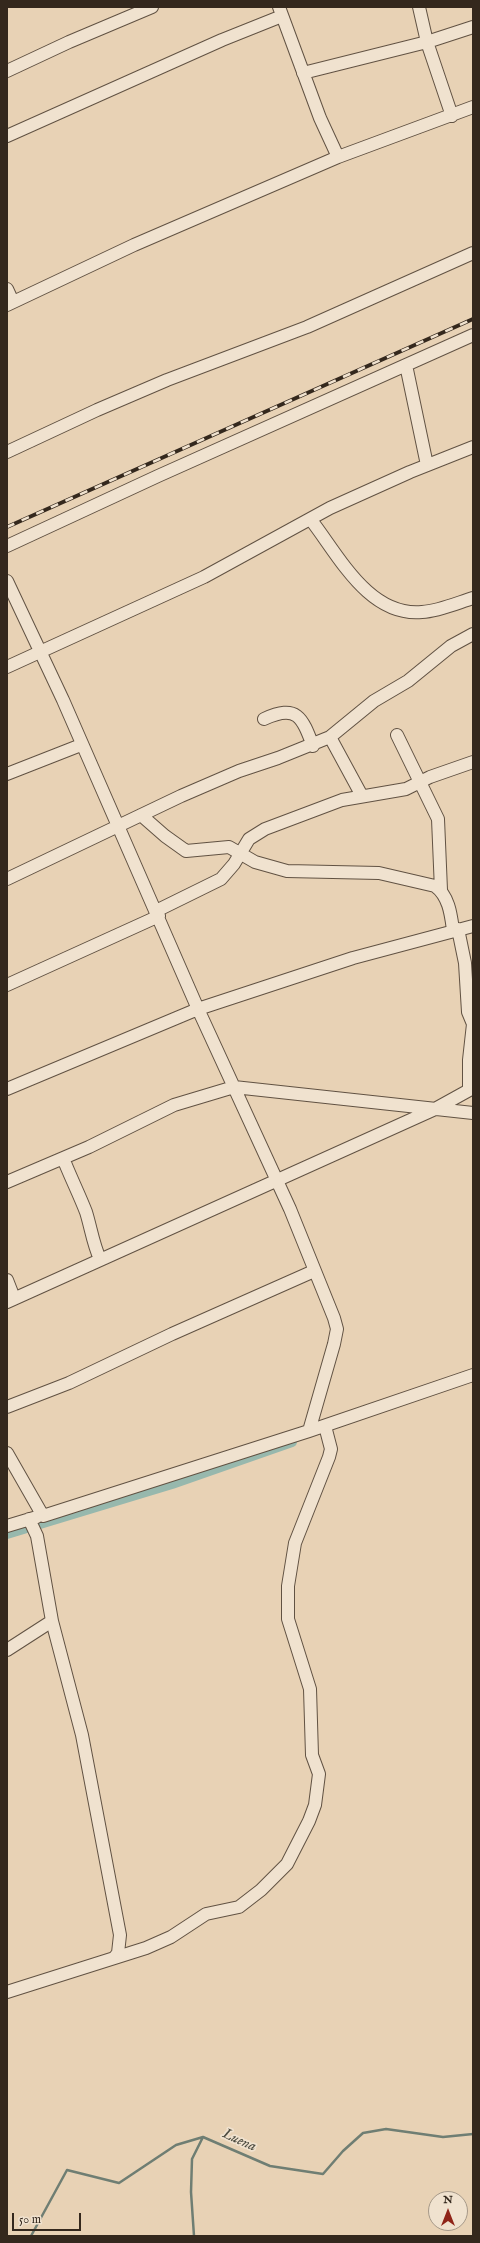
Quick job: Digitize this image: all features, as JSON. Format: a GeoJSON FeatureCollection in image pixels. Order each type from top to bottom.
{"type":"FeatureCollection","features":[{"type":"Feature","properties":{"kind":"street"},"geometry":{"type":"LineString","coordinates":[[7,71],[69,42],[152,7]]}},
{"type":"Feature","properties":{"kind":"street"},"geometry":{"type":"LineString","coordinates":[[419,7],[427,42],[452,116]]}},
{"type":"Feature","properties":{"kind":"street"},"geometry":{"type":"LineString","coordinates":[[7,136],[222,40],[281,11],[320,118],[338,156]]}},
{"type":"Feature","properties":{"kind":"street"},"geometry":{"type":"LineString","coordinates":[[303,73],[427,42],[473,27]]}},
{"type":"Feature","properties":{"kind":"street"},"geometry":{"type":"LineString","coordinates":[[7,289],[10,304],[142,242],[338,156],[452,116],[473,107]]}},
{"type":"Feature","properties":{"kind":"street"},"geometry":{"type":"LineString","coordinates":[[7,452],[166,380],[236,352],[308,327],[473,253]]}},
{"type":"Feature","properties":{"kind":"street"},"geometry":{"type":"LineString","coordinates":[[7,546],[158,476],[473,335]]}},
{"type":"Feature","properties":{"kind":"street"},"geometry":{"type":"LineString","coordinates":[[406,365],[427,465]]}},
{"type":"Feature","properties":{"kind":"street"},"geometry":{"type":"LineString","coordinates":[[7,667],[204,577],[311,520],[330,508],[473,446]]}},
{"type":"Feature","properties":{"kind":"street"},"geometry":{"type":"LineString","coordinates":[[311,520],[363,588],[379,602],[394,607],[422,612],[473,598]]}},
{"type":"Feature","properties":{"kind":"street"},"geometry":{"type":"LineString","coordinates":[[7,581],[41,652],[81,745],[158,914],[198,1009],[290,1209],[337,1329],[333,1350],[309,1431]]}},
{"type":"Feature","properties":{"kind":"street"},"geometry":{"type":"LineString","coordinates":[[7,879],[55,858],[118,824],[142,815],[239,771],[313,746],[330,737],[374,700],[408,681],[451,646],[466,636],[473,634]]}},
{"type":"Feature","properties":{"kind":"street"},"geometry":{"type":"LineString","coordinates":[[264,719],[281,713],[296,714],[302,719],[313,746]]}},
{"type":"Feature","properties":{"kind":"street"},"geometry":{"type":"LineString","coordinates":[[7,1280],[11,1300],[435,1109],[471,1089],[469,1060],[473,1024],[468,1012],[465,963],[450,911],[441,890],[438,819],[398,735]]}},
{"type":"Feature","properties":{"kind":"street"},"geometry":{"type":"LineString","coordinates":[[330,737],[362,796]]}},
{"type":"Feature","properties":{"kind":"street"},"geometry":{"type":"LineString","coordinates":[[7,774],[81,745]]}},
{"type":"Feature","properties":{"kind":"street"},"geometry":{"type":"LineString","coordinates":[[7,985],[158,914],[221,879],[234,864],[249,840],[265,829],[321,807],[362,796],[402,790],[448,770],[473,762]]}},
{"type":"Feature","properties":{"kind":"street"},"geometry":{"type":"LineString","coordinates":[[142,815],[165,836],[186,851],[229,847],[241,852],[255,862],[287,871],[379,873],[421,882],[435,886],[441,890]]}},
{"type":"Feature","properties":{"kind":"street"},"geometry":{"type":"LineString","coordinates":[[7,1089],[198,1009],[354,958],[473,926]]}},
{"type":"Feature","properties":{"kind":"street"},"geometry":{"type":"LineString","coordinates":[[7,1182],[63,1158],[174,1105],[234,1087],[473,1113]]}},
{"type":"Feature","properties":{"kind":"street"},"geometry":{"type":"LineString","coordinates":[[63,1158],[85,1208],[91,1227],[92,1243],[100,1259]]}},
{"type":"Feature","properties":{"kind":"street"},"geometry":{"type":"LineString","coordinates":[[7,1407],[69,1383],[314,1271]]}},
{"type":"Feature","properties":{"kind":"street"},"geometry":{"type":"LineString","coordinates":[[7,1526],[43,1516],[309,1431],[473,1375]]}},
{"type":"Feature","properties":{"kind":"street"},"geometry":{"type":"LineString","coordinates":[[7,1992],[114,1958],[171,1937],[206,1914],[229,1911],[248,1901],[284,1867],[309,1821],[315,1805],[319,1774],[312,1755],[310,1689],[288,1619],[288,1586],[296,1543],[330,1457],[331,1449],[324,1426]]}},
{"type":"Feature","properties":{"kind":"street"},"geometry":{"type":"LineString","coordinates":[[7,1453],[43,1516]]}},
{"type":"Feature","properties":{"kind":"street"},"geometry":{"type":"LineString","coordinates":[[29,1519],[37,1536],[52,1621],[82,1735],[120,1934],[118,1953],[114,1958]]}},
{"type":"Feature","properties":{"kind":"street"},"geometry":{"type":"LineString","coordinates":[[7,1650],[52,1621]]}},
{"type":"Feature","properties":{"kind":"waterway"},"geometry":{"type":"LineString","coordinates":[[7,1534],[172,1484],[292,1442]]}},
{"type":"Feature","properties":{"kind":"waterway","name":"Luena"},"geometry":{"type":"LineString","coordinates":[[31,2236],[67,2170],[119,2183],[176,2145],[203,2137],[270,2166],[323,2174],[343,2151],[363,2133],[386,2129],[443,2137],[473,2134]]}},
{"type":"Feature","properties":{"kind":"waterway"},"geometry":{"type":"LineString","coordinates":[[194,2236],[191,2192],[192,2159],[203,2137]]}},
{"type":"Feature","properties":{"kind":"railway"},"geometry":{"type":"LineString","coordinates":[[7,527],[473,319]]}}]}
